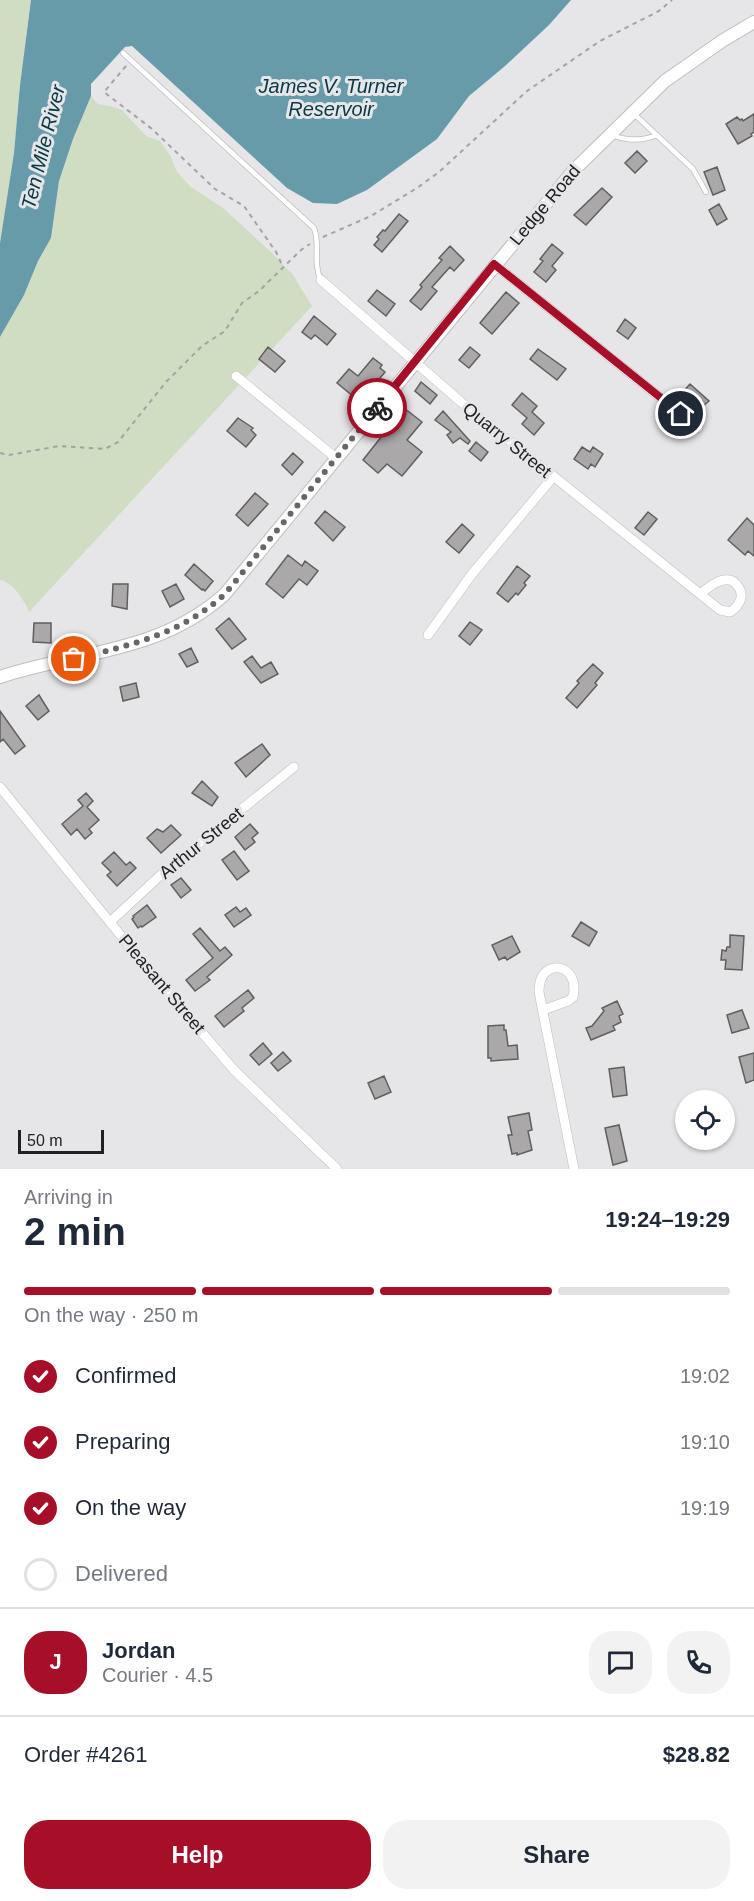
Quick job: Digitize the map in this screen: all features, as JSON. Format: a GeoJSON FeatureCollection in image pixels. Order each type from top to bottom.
{"type":"FeatureCollection","features":[{"type":"Feature","properties":{"kind":"street","name":"Ledge Road"},"geometry":{"type":"LineString","coordinates":[[0,677],[146,640],[176,629],[225,594],[494,264],[573,171],[665,81],[722,41],[754,22]]}},
{"type":"Feature","properties":{"kind":"street"},"geometry":{"type":"LineString","coordinates":[[494,264],[698,428]]}},
{"type":"Feature","properties":{"kind":"street","name":"Quarry Street"},"geometry":{"type":"LineString","coordinates":[[321,280],[414,363],[700,594]]}},
{"type":"Feature","properties":{"kind":"street"},"geometry":{"type":"LineString","coordinates":[[236,376],[336,458]]}},
{"type":"Feature","properties":{"kind":"street"},"geometry":{"type":"LineString","coordinates":[[428,635],[472,574],[553,477]]}},
{"type":"Feature","properties":{"kind":"street","name":"Arthur Street"},"geometry":{"type":"LineString","coordinates":[[110,922],[165,870],[294,767]]}},
{"type":"Feature","properties":{"kind":"street","name":"Pleasant Street"},"geometry":{"type":"LineString","coordinates":[[0,787],[234,1070],[338,1169]]}},
{"type":"Feature","properties":{"kind":"street"},"geometry":{"type":"LineString","coordinates":[[543,1010],[567,1002],[573,997],[574,980],[569,972],[561,968],[552,968],[543,973],[539,983],[543,1010],[574,1169]]}},
{"type":"Feature","properties":{"kind":"lane"},"geometry":{"type":"LineString","coordinates":[[123,53],[314,228],[318,239],[316,269],[321,280]]}},
{"type":"Feature","properties":{"kind":"lane"},"geometry":{"type":"LineString","coordinates":[[632,112],[693,169],[706,192]]}},
{"type":"Feature","properties":{"kind":"lane"},"geometry":{"type":"LineString","coordinates":[[610,133],[621,139],[646,139],[657,135]]}},
{"type":"Feature","properties":{"kind":"path"},"geometry":{"type":"LineString","coordinates":[[0,453],[9,455],[59,446],[105,449],[118,442],[166,382],[202,346],[225,332],[242,303],[260,291],[302,250],[318,239],[372,216],[417,188],[439,172],[527,91],[600,41],[659,12],[672,0]]}},
{"type":"Feature","properties":{"kind":"path"},"geometry":{"type":"LineString","coordinates":[[130,60],[104,92],[152,129],[215,189],[244,206],[284,267]]}},
{"type":"Feature","properties":{"kind":"green space"},"geometry":{"type":"Polygon","coordinates":[[[0,0],[31,0],[14,153],[0,243],[0,0]]]}},
{"type":"Feature","properties":{"kind":"green space"},"geometry":{"type":"Polygon","coordinates":[[[91,96],[98,104],[122,110],[146,136],[160,141],[170,155],[177,172],[191,187],[223,208],[272,253],[293,275],[312,306],[29,612],[13,588],[0,580],[0,337],[24,295],[38,261],[51,238],[59,181],[91,96]]]}},
{"type":"Feature","properties":{"kind":"water","name":"James V. Turner Reservoir"},"geometry":{"type":"Polygon","coordinates":[[[31,0],[571,0],[549,25],[469,96],[437,139],[367,190],[337,204],[313,203],[287,188],[132,46],[125,47],[91,84],[91,96],[59,181],[51,238],[38,261],[24,295],[0,337],[0,243],[14,153],[31,0]]]}},
{"type":"Feature","properties":{"kind":"building"},"geometry":{"type":"Polygon","coordinates":[[[754,114],[752,136],[738,144],[726,124],[737,117],[743,121],[754,114]]]}},
{"type":"Feature","properties":{"kind":"building"},"geometry":{"type":"Polygon","coordinates":[[[637,151],[647,161],[635,173],[625,163],[637,151]]]}},
{"type":"Feature","properties":{"kind":"building"},"geometry":{"type":"Polygon","coordinates":[[[717,167],[725,190],[713,195],[704,172],[717,167]]]}},
{"type":"Feature","properties":{"kind":"building"},"geometry":{"type":"Polygon","coordinates":[[[602,188],[612,197],[586,225],[574,215],[602,188]]]}},
{"type":"Feature","properties":{"kind":"building"},"geometry":{"type":"Polygon","coordinates":[[[719,204],[727,219],[717,225],[709,210],[719,204]]]}},
{"type":"Feature","properties":{"kind":"building"},"geometry":{"type":"Polygon","coordinates":[[[399,214],[408,221],[382,252],[374,245],[379,239],[377,237],[399,214]]]}},
{"type":"Feature","properties":{"kind":"building"},"geometry":{"type":"Polygon","coordinates":[[[552,244],[563,253],[552,266],[556,270],[546,282],[534,272],[543,261],[540,259],[552,244]]]}},
{"type":"Feature","properties":{"kind":"building"},"geometry":{"type":"Polygon","coordinates":[[[450,246],[464,260],[454,271],[450,267],[432,287],[437,291],[421,310],[410,301],[422,287],[420,285],[442,260],[439,258],[450,246]]]}},
{"type":"Feature","properties":{"kind":"building"},"geometry":{"type":"Polygon","coordinates":[[[377,290],[395,304],[386,316],[368,301],[377,290]]]}},
{"type":"Feature","properties":{"kind":"building"},"geometry":{"type":"Polygon","coordinates":[[[506,292],[519,303],[492,334],[480,323],[506,292]]]}},
{"type":"Feature","properties":{"kind":"building"},"geometry":{"type":"Polygon","coordinates":[[[314,316],[336,334],[327,345],[315,335],[311,339],[302,332],[314,316]]]}},
{"type":"Feature","properties":{"kind":"building"},"geometry":{"type":"Polygon","coordinates":[[[625,319],[636,328],[628,339],[617,331],[625,319]]]}},
{"type":"Feature","properties":{"kind":"building"},"geometry":{"type":"Polygon","coordinates":[[[268,347],[285,361],[275,372],[259,359],[268,347]]]}},
{"type":"Feature","properties":{"kind":"building"},"geometry":{"type":"Polygon","coordinates":[[[470,347],[480,355],[469,368],[459,360],[470,347]]]}},
{"type":"Feature","properties":{"kind":"building"},"geometry":{"type":"Polygon","coordinates":[[[538,349],[566,369],[557,380],[530,359],[538,349]]]}},
{"type":"Feature","properties":{"kind":"building"},"geometry":{"type":"Polygon","coordinates":[[[373,358],[382,365],[380,368],[385,372],[360,402],[337,383],[349,369],[358,376],[373,358]]]}},
{"type":"Feature","properties":{"kind":"building"},"geometry":{"type":"Polygon","coordinates":[[[421,382],[437,395],[430,404],[415,391],[421,382]]]}},
{"type":"Feature","properties":{"kind":"building"},"geometry":{"type":"Polygon","coordinates":[[[690,384],[709,401],[698,410],[680,395],[690,384]]]}},
{"type":"Feature","properties":{"kind":"building"},"geometry":{"type":"Polygon","coordinates":[[[522,393],[537,406],[532,412],[544,423],[534,435],[522,424],[527,418],[512,405],[522,393]]]}},
{"type":"Feature","properties":{"kind":"building"},"geometry":{"type":"Polygon","coordinates":[[[404,408],[422,422],[407,440],[422,452],[402,476],[387,464],[378,473],[363,460],[404,408]]]}},
{"type":"Feature","properties":{"kind":"building"},"geometry":{"type":"Polygon","coordinates":[[[443,411],[470,441],[468,444],[460,438],[453,443],[447,435],[451,432],[435,420],[443,411]]]}},
{"type":"Feature","properties":{"kind":"building"},"geometry":{"type":"Polygon","coordinates":[[[238,418],[253,428],[251,430],[256,435],[246,447],[227,431],[238,418]]]}},
{"type":"Feature","properties":{"kind":"building"},"geometry":{"type":"Polygon","coordinates":[[[476,442],[488,452],[481,461],[469,451],[476,442]]]}},
{"type":"Feature","properties":{"kind":"building"},"geometry":{"type":"Polygon","coordinates":[[[582,447],[590,452],[593,447],[603,454],[595,467],[591,464],[588,469],[574,459],[582,447]]]}},
{"type":"Feature","properties":{"kind":"building"},"geometry":{"type":"Polygon","coordinates":[[[293,453],[303,462],[292,475],[282,465],[293,453]]]}},
{"type":"Feature","properties":{"kind":"building"},"geometry":{"type":"Polygon","coordinates":[[[255,493],[268,504],[248,526],[236,515],[255,493]]]}},
{"type":"Feature","properties":{"kind":"building"},"geometry":{"type":"Polygon","coordinates":[[[325,511],[345,527],[333,541],[315,523],[325,511]]]}},
{"type":"Feature","properties":{"kind":"building"},"geometry":{"type":"Polygon","coordinates":[[[648,512],[657,519],[644,535],[635,528],[648,512]]]}},
{"type":"Feature","properties":{"kind":"building"},"geometry":{"type":"Polygon","coordinates":[[[747,518],[754,525],[754,556],[748,551],[745,555],[728,540],[747,518]]]}},
{"type":"Feature","properties":{"kind":"building"},"geometry":{"type":"Polygon","coordinates":[[[462,524],[474,535],[459,553],[446,542],[462,524]]]}},
{"type":"Feature","properties":{"kind":"building"},"geometry":{"type":"Polygon","coordinates":[[[288,555],[302,566],[305,561],[318,571],[307,585],[299,579],[283,598],[266,584],[288,555]]]}},
{"type":"Feature","properties":{"kind":"building"},"geometry":{"type":"Polygon","coordinates":[[[194,564],[213,581],[205,591],[185,575],[194,564]]]}},
{"type":"Feature","properties":{"kind":"building"},"geometry":{"type":"Polygon","coordinates":[[[517,566],[530,576],[518,595],[516,593],[508,602],[497,593],[517,566]]]}},
{"type":"Feature","properties":{"kind":"building"},"geometry":{"type":"Polygon","coordinates":[[[113,584],[128,584],[127,609],[112,606],[113,584]]]}},
{"type":"Feature","properties":{"kind":"building"},"geometry":{"type":"Polygon","coordinates":[[[176,584],[184,599],[170,607],[162,591],[176,584]]]}},
{"type":"Feature","properties":{"kind":"building"},"geometry":{"type":"Polygon","coordinates":[[[229,618],[246,639],[232,649],[216,629],[229,618]]]}},
{"type":"Feature","properties":{"kind":"building"},"geometry":{"type":"Polygon","coordinates":[[[470,622],[482,630],[470,645],[459,636],[470,622]]]}},
{"type":"Feature","properties":{"kind":"building"},"geometry":{"type":"Polygon","coordinates":[[[34,623],[51,623],[51,643],[33,642],[34,623]]]}},
{"type":"Feature","properties":{"kind":"building"},"geometry":{"type":"Polygon","coordinates":[[[191,648],[198,662],[187,667],[179,654],[191,648]]]}},
{"type":"Feature","properties":{"kind":"building"},"geometry":{"type":"Polygon","coordinates":[[[252,656],[261,668],[271,662],[278,674],[261,683],[244,662],[252,656]]]}},
{"type":"Feature","properties":{"kind":"building"},"geometry":{"type":"Polygon","coordinates":[[[593,664],[603,673],[595,683],[597,685],[577,708],[566,698],[579,683],[577,681],[593,664]]]}},
{"type":"Feature","properties":{"kind":"building"},"geometry":{"type":"Polygon","coordinates":[[[136,683],[139,697],[123,701],[120,687],[136,683]]]}},
{"type":"Feature","properties":{"kind":"building"},"geometry":{"type":"Polygon","coordinates":[[[39,695],[49,711],[38,720],[26,706],[39,695]]]}},
{"type":"Feature","properties":{"kind":"building"},"geometry":{"type":"Polygon","coordinates":[[[0,711],[25,746],[15,754],[3,739],[0,742],[0,711]]]}},
{"type":"Feature","properties":{"kind":"building"},"geometry":{"type":"Polygon","coordinates":[[[262,744],[270,755],[246,777],[235,763],[262,744]]]}},
{"type":"Feature","properties":{"kind":"building"},"geometry":{"type":"Polygon","coordinates":[[[202,781],[218,797],[212,806],[192,793],[202,781]]]}},
{"type":"Feature","properties":{"kind":"building"},"geometry":{"type":"Polygon","coordinates":[[[86,793],[93,801],[87,807],[99,820],[89,829],[92,833],[85,839],[77,829],[71,835],[62,824],[83,806],[78,800],[86,793]]]}},
{"type":"Feature","properties":{"kind":"building"},"geometry":{"type":"Polygon","coordinates":[[[250,824],[258,833],[252,838],[255,842],[245,850],[235,837],[250,824]]]}},
{"type":"Feature","properties":{"kind":"building"},"geometry":{"type":"Polygon","coordinates":[[[171,825],[181,835],[161,853],[147,838],[157,829],[163,832],[171,825]]]}},
{"type":"Feature","properties":{"kind":"building"},"geometry":{"type":"Polygon","coordinates":[[[234,851],[249,871],[237,880],[222,860],[234,851]]]}},
{"type":"Feature","properties":{"kind":"building"},"geometry":{"type":"Polygon","coordinates":[[[114,852],[126,865],[130,862],[136,868],[117,886],[107,875],[111,872],[102,863],[114,852]]]}},
{"type":"Feature","properties":{"kind":"building"},"geometry":{"type":"Polygon","coordinates":[[[181,878],[191,890],[181,898],[171,885],[181,878]]]}},
{"type":"Feature","properties":{"kind":"building"},"geometry":{"type":"Polygon","coordinates":[[[147,905],[156,917],[138,928],[132,919],[133,916],[147,905]]]}},
{"type":"Feature","properties":{"kind":"building"},"geometry":{"type":"Polygon","coordinates":[[[236,907],[240,912],[246,908],[251,915],[234,927],[225,915],[236,907]]]}},
{"type":"Feature","properties":{"kind":"building"},"geometry":{"type":"Polygon","coordinates":[[[581,922],[597,932],[589,946],[572,936],[581,922]]]}},
{"type":"Feature","properties":{"kind":"building"},"geometry":{"type":"Polygon","coordinates":[[[200,928],[220,951],[225,947],[232,955],[207,977],[210,980],[195,991],[186,980],[213,958],[193,934],[200,928]]]}},
{"type":"Feature","properties":{"kind":"building"},"geometry":{"type":"Polygon","coordinates":[[[730,935],[744,936],[742,970],[725,969],[726,960],[721,960],[722,950],[726,951],[727,947],[730,947],[730,935]]]}},
{"type":"Feature","properties":{"kind":"building"},"geometry":{"type":"Polygon","coordinates":[[[512,936],[520,952],[507,960],[505,957],[499,960],[492,945],[512,936]]]}},
{"type":"Feature","properties":{"kind":"building"},"geometry":{"type":"Polygon","coordinates":[[[248,990],[254,998],[242,1008],[244,1011],[224,1027],[215,1016],[248,990]]]}},
{"type":"Feature","properties":{"kind":"building"},"geometry":{"type":"Polygon","coordinates":[[[617,1001],[623,1014],[619,1016],[621,1022],[613,1026],[615,1030],[591,1040],[586,1028],[592,1026],[604,1011],[602,1008],[617,1001]]]}},
{"type":"Feature","properties":{"kind":"building"},"geometry":{"type":"Polygon","coordinates":[[[742,1010],[749,1028],[732,1033],[727,1015],[742,1010]]]}},
{"type":"Feature","properties":{"kind":"building"},"geometry":{"type":"Polygon","coordinates":[[[504,1025],[508,1046],[517,1045],[518,1059],[491,1061],[491,1058],[488,1058],[488,1026],[504,1025]]]}},
{"type":"Feature","properties":{"kind":"building"},"geometry":{"type":"Polygon","coordinates":[[[263,1043],[272,1054],[259,1065],[250,1055],[263,1043]]]}},
{"type":"Feature","properties":{"kind":"building"},"geometry":{"type":"Polygon","coordinates":[[[283,1052],[291,1061],[278,1071],[271,1063],[283,1052]]]}},
{"type":"Feature","properties":{"kind":"building"},"geometry":{"type":"Polygon","coordinates":[[[754,1053],[754,1080],[746,1083],[739,1057],[754,1053]]]}},
{"type":"Feature","properties":{"kind":"building"},"geometry":{"type":"Polygon","coordinates":[[[624,1067],[627,1095],[613,1097],[609,1069],[624,1067]]]}},
{"type":"Feature","properties":{"kind":"building"},"geometry":{"type":"Polygon","coordinates":[[[384,1076],[391,1092],[375,1099],[368,1083],[384,1076]]]}},
{"type":"Feature","properties":{"kind":"building"},"geometry":{"type":"Polygon","coordinates":[[[529,1113],[532,1130],[528,1131],[532,1150],[517,1155],[517,1153],[512,1154],[508,1135],[512,1135],[508,1117],[529,1113]]]}},
{"type":"Feature","properties":{"kind":"building"},"geometry":{"type":"Polygon","coordinates":[[[619,1125],[627,1161],[613,1165],[605,1128],[619,1125]]]}},
{"type":"Feature","properties":{"kind":"way so far"},"geometry":{"type":"LineString","coordinates":[[74,659],[146,640],[176,629],[214,604],[225,594],[377,408]]}},
{"type":"Feature","properties":{"kind":"route"},"geometry":{"type":"LineString","coordinates":[[377,408],[494,264],[681,414]]}},
{"type":"Feature","properties":{"kind":"water label","name":"Ten Mile River"},"geometry":{"type":"Point","coordinates":[43,147]}}]}
